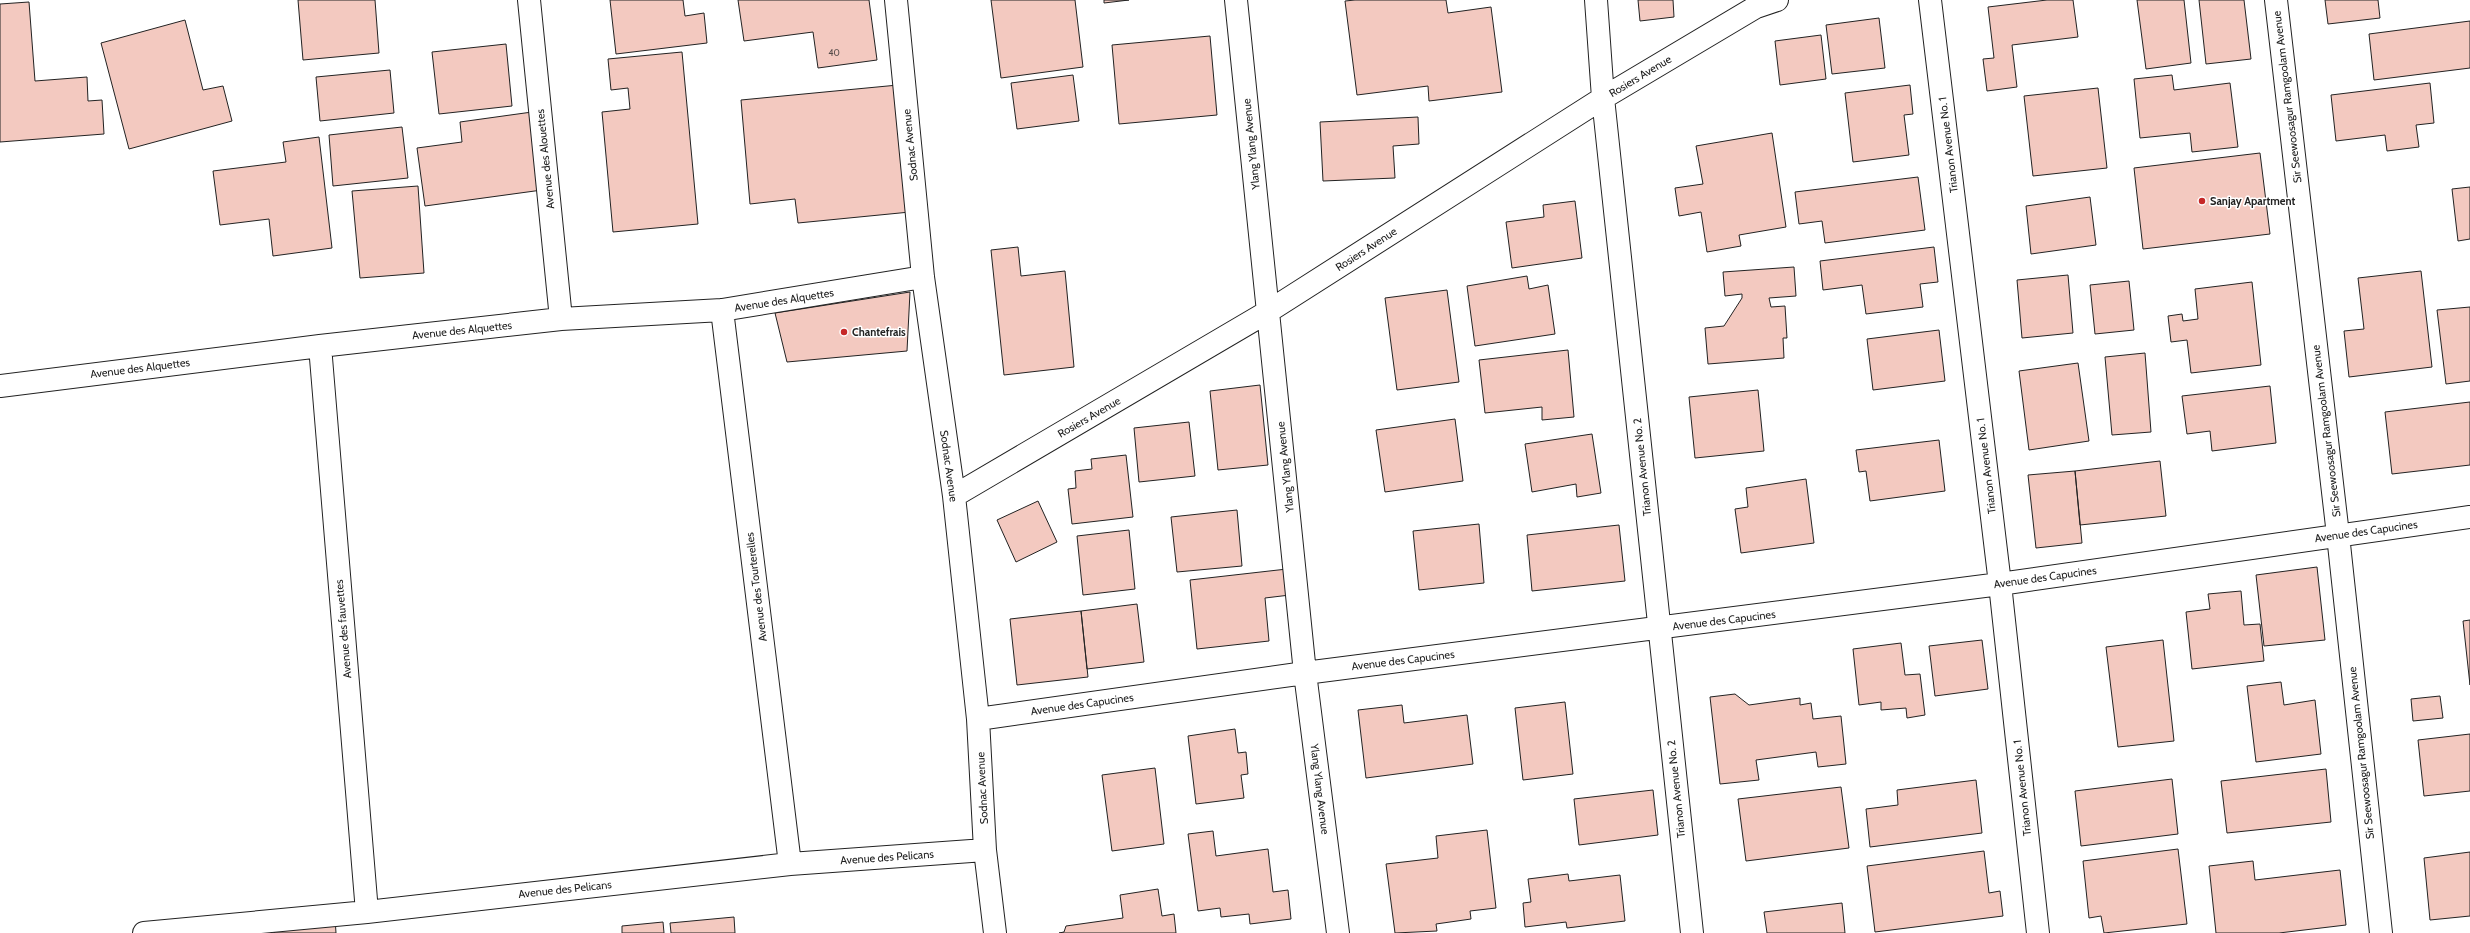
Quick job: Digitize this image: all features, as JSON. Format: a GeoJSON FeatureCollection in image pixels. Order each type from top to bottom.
{"type":"FeatureCollection","features":[{"type":"Feature","properties":{"kind":"street","name":"Avenue des Alouettes"},"geometry":{"type":"LineString","coordinates":[[529,0],[561,319]]}},
{"type":"Feature","properties":{"kind":"street","name":"Sodnac Avenue"},"geometry":{"type":"LineString","coordinates":[[896,0],[923,277],[954,496],[978,719],[985,850],[995,933]]}},
{"type":"Feature","properties":{"kind":"street","name":"Ylang Ylang Avenue"},"geometry":{"type":"LineString","coordinates":[[1236,0],[1306,673],[1338,933]]}},
{"type":"Feature","properties":{"kind":"street","name":"Trianon Avenue No. 2"},"geometry":{"type":"LineString","coordinates":[[1596,0],[1603,98],[1658,628],[1692,933]]}},
{"type":"Feature","properties":{"kind":"street","name":"Rosiers Avenue"},"geometry":{"type":"LineString","coordinates":[[954,496],[1269,311],[1603,98],[1756,7],[1777,0]]}},
{"type":"Feature","properties":{"kind":"street","name":"Trianon Avenue No. 1"},"geometry":{"type":"LineString","coordinates":[[1930,0],[2000,584],[2038,933]]}},
{"type":"Feature","properties":{"kind":"street","name":"Sir Seewoosagur Ramgoolam Avenue"},"geometry":{"type":"LineString","coordinates":[[2276,0],[2338,535],[2381,933]]}},
{"type":"Feature","properties":{"kind":"street","name":"Avenue des Alquettes"},"geometry":{"type":"LineString","coordinates":[[0,386],[320,346],[561,319],[722,310],[923,277]]}},
{"type":"Feature","properties":{"kind":"street","name":"Avenue des Tourterelles"},"geometry":{"type":"LineString","coordinates":[[722,310],[790,864]]}},
{"type":"Feature","properties":{"kind":"street","name":"Avenue des fauvettes"},"geometry":{"type":"LineString","coordinates":[[320,346],[367,912]]}},
{"type":"Feature","properties":{"kind":"street","name":"Avenue des Capucines"},"geometry":{"type":"LineString","coordinates":[[978,719],[1306,673],[2000,584],[2470,517]]}},
{"type":"Feature","properties":{"kind":"street","name":"Avenue des Pelicans"},"geometry":{"type":"LineString","coordinates":[[144,933],[367,912],[790,864],[985,850]]}},
{"type":"Feature","properties":{"kind":"building"},"geometry":{"type":"Polygon","coordinates":[[[298,0],[375,0],[379,53],[303,60],[298,0]]]}},
{"type":"Feature","properties":{"kind":"building"},"geometry":{"type":"Polygon","coordinates":[[[610,0],[683,0],[685,16],[704,13],[707,43],[616,54],[610,0]]]}},
{"type":"Feature","properties":{"kind":"building"},"geometry":{"type":"Polygon","coordinates":[[[738,0],[869,0],[877,60],[818,68],[813,32],[744,41],[738,0]]]}},
{"type":"Feature","properties":{"kind":"building"},"geometry":{"type":"Polygon","coordinates":[[[991,0],[1075,0],[1083,67],[1001,78],[991,0]]]}},
{"type":"Feature","properties":{"kind":"building"},"geometry":{"type":"Polygon","coordinates":[[[1104,0],[1129,0],[1104,3],[1104,0]]]}},
{"type":"Feature","properties":{"kind":"building"},"geometry":{"type":"Polygon","coordinates":[[[1446,0],[1448,13],[1491,7],[1502,92],[1429,101],[1428,86],[1357,95],[1345,1],[1446,0]]]}},
{"type":"Feature","properties":{"kind":"building"},"geometry":{"type":"Polygon","coordinates":[[[1638,0],[1673,0],[1674,17],[1640,21],[1638,0]]]}},
{"type":"Feature","properties":{"kind":"building"},"geometry":{"type":"Polygon","coordinates":[[[2047,0],[2073,0],[2078,37],[2012,45],[2017,87],[1987,91],[1983,59],[1994,58],[1988,7],[2047,0]]]}},
{"type":"Feature","properties":{"kind":"building"},"geometry":{"type":"Polygon","coordinates":[[[2137,0],[2184,0],[2191,63],[2146,69],[2137,0]]]}},
{"type":"Feature","properties":{"kind":"building"},"geometry":{"type":"Polygon","coordinates":[[[2199,0],[2244,0],[2251,59],[2206,64],[2199,0]]]}},
{"type":"Feature","properties":{"kind":"building"},"geometry":{"type":"Polygon","coordinates":[[[2325,0],[2378,0],[2380,18],[2328,24],[2325,0]]]}},
{"type":"Feature","properties":{"kind":"building"},"geometry":{"type":"Polygon","coordinates":[[[29,2],[35,81],[87,77],[88,101],[102,100],[104,134],[0,142],[0,4],[29,2]]]}},
{"type":"Feature","properties":{"kind":"building"},"geometry":{"type":"Polygon","coordinates":[[[1879,18],[1885,68],[1832,74],[1826,25],[1879,18]]]}},
{"type":"Feature","properties":{"kind":"building"},"geometry":{"type":"Polygon","coordinates":[[[185,20],[203,90],[223,86],[232,121],[129,149],[101,43],[185,20]]]}},
{"type":"Feature","properties":{"kind":"building"},"geometry":{"type":"Polygon","coordinates":[[[2470,21],[2470,68],[2374,80],[2369,34],[2470,21]]]}},
{"type":"Feature","properties":{"kind":"building"},"geometry":{"type":"Polygon","coordinates":[[[1821,35],[1826,79],[1780,85],[1775,41],[1821,35]]]}},
{"type":"Feature","properties":{"kind":"building"},"geometry":{"type":"Polygon","coordinates":[[[1210,36],[1217,115],[1119,124],[1112,45],[1210,36]]]}},
{"type":"Feature","properties":{"kind":"building"},"geometry":{"type":"Polygon","coordinates":[[[506,44],[512,106],[439,114],[432,52],[506,44]]]}},
{"type":"Feature","properties":{"kind":"building"},"geometry":{"type":"Polygon","coordinates":[[[682,52],[698,224],[613,232],[602,112],[630,109],[628,88],[611,90],[608,59],[682,52]]]}},
{"type":"Feature","properties":{"kind":"building"},"geometry":{"type":"Polygon","coordinates":[[[390,70],[394,113],[320,121],[316,77],[390,70]]]}},
{"type":"Feature","properties":{"kind":"building"},"geometry":{"type":"Polygon","coordinates":[[[1073,75],[1079,121],[1017,129],[1011,83],[1073,75]]]}},
{"type":"Feature","properties":{"kind":"building"},"geometry":{"type":"Polygon","coordinates":[[[2172,75],[2174,90],[2230,83],[2238,147],[2192,152],[2190,133],[2140,138],[2134,79],[2172,75]]]}},
{"type":"Feature","properties":{"kind":"building"},"geometry":{"type":"Polygon","coordinates":[[[2430,83],[2434,123],[2416,125],[2419,147],[2387,151],[2385,135],[2336,141],[2331,95],[2430,83]]]}},
{"type":"Feature","properties":{"kind":"building"},"geometry":{"type":"Polygon","coordinates":[[[898,85],[910,212],[798,223],[795,199],[750,204],[741,100],[898,85]]]}},
{"type":"Feature","properties":{"kind":"building"},"geometry":{"type":"Polygon","coordinates":[[[1910,85],[1913,114],[1904,115],[1909,155],[1853,162],[1845,93],[1910,85]]]}},
{"type":"Feature","properties":{"kind":"building"},"geometry":{"type":"Polygon","coordinates":[[[2098,88],[2107,168],[2033,176],[2024,96],[2098,88]]]}},
{"type":"Feature","properties":{"kind":"building"},"geometry":{"type":"Polygon","coordinates":[[[532,112],[542,190],[425,206],[417,148],[462,142],[460,122],[532,112]]]}},
{"type":"Feature","properties":{"kind":"building"},"geometry":{"type":"Polygon","coordinates":[[[1418,117],[1419,144],[1393,146],[1395,178],[1323,181],[1320,122],[1418,117]]]}},
{"type":"Feature","properties":{"kind":"building"},"geometry":{"type":"Polygon","coordinates":[[[402,127],[408,178],[333,186],[329,135],[402,127]]]}},
{"type":"Feature","properties":{"kind":"building"},"geometry":{"type":"Polygon","coordinates":[[[1772,133],[1786,227],[1739,235],[1741,246],[1707,252],[1701,212],[1679,216],[1675,188],[1703,184],[1696,146],[1772,133]]]}},
{"type":"Feature","properties":{"kind":"building"},"geometry":{"type":"Polygon","coordinates":[[[319,137],[332,248],[273,256],[269,219],[220,225],[213,171],[286,162],[283,142],[319,137]]]}},
{"type":"Feature","properties":{"kind":"building","name":"Sanjay Apartment"},"geometry":{"type":"Polygon","coordinates":[[[2260,153],[2270,234],[2143,249],[2134,168],[2260,153]]]}},
{"type":"Feature","properties":{"kind":"building"},"geometry":{"type":"Polygon","coordinates":[[[1918,177],[1925,230],[1825,243],[1822,221],[1799,224],[1795,192],[1918,177]]]}},
{"type":"Feature","properties":{"kind":"building"},"geometry":{"type":"Polygon","coordinates":[[[418,186],[424,273],[360,278],[352,191],[418,186]]]}},
{"type":"Feature","properties":{"kind":"building"},"geometry":{"type":"Polygon","coordinates":[[[2470,187],[2470,239],[2458,241],[2452,189],[2470,187]]]}},
{"type":"Feature","properties":{"kind":"building"},"geometry":{"type":"Polygon","coordinates":[[[2090,197],[2096,245],[2031,254],[2026,206],[2090,197]]]}},
{"type":"Feature","properties":{"kind":"building"},"geometry":{"type":"Polygon","coordinates":[[[1575,201],[1582,258],[1512,268],[1506,222],[1544,217],[1543,205],[1575,201]]]}},
{"type":"Feature","properties":{"kind":"building"},"geometry":{"type":"Polygon","coordinates":[[[1018,247],[1021,276],[1065,271],[1074,367],[1004,375],[991,250],[1018,247]]]}},
{"type":"Feature","properties":{"kind":"building"},"geometry":{"type":"Polygon","coordinates":[[[1934,247],[1938,282],[1920,284],[1923,307],[1866,314],[1862,285],[1823,290],[1820,261],[1934,247]]]}},
{"type":"Feature","properties":{"kind":"building"},"geometry":{"type":"Polygon","coordinates":[[[1794,267],[1796,296],[1769,298],[1771,307],[1785,306],[1787,338],[1783,338],[1784,358],[1708,364],[1705,328],[1724,326],[1742,298],[1742,294],[1725,296],[1723,272],[1794,267]]]}},
{"type":"Feature","properties":{"kind":"building"},"geometry":{"type":"Polygon","coordinates":[[[2421,271],[2432,367],[2349,377],[2344,331],[2364,329],[2358,278],[2421,271]]]}},
{"type":"Feature","properties":{"kind":"building"},"geometry":{"type":"Polygon","coordinates":[[[2068,275],[2073,333],[2022,338],[2017,280],[2068,275]]]}},
{"type":"Feature","properties":{"kind":"building"},"geometry":{"type":"Polygon","coordinates":[[[1527,276],[1529,289],[1548,285],[1555,334],[1475,346],[1467,286],[1527,276]]]}},
{"type":"Feature","properties":{"kind":"building"},"geometry":{"type":"Polygon","coordinates":[[[2129,281],[2134,330],[2095,334],[2090,285],[2129,281]]]}},
{"type":"Feature","properties":{"kind":"building"},"geometry":{"type":"Polygon","coordinates":[[[2252,282],[2261,365],[2191,373],[2187,340],[2171,342],[2168,316],[2182,314],[2183,321],[2198,319],[2195,289],[2252,282]]]}},
{"type":"Feature","properties":{"kind":"building"},"geometry":{"type":"Polygon","coordinates":[[[1447,290],[1459,382],[1397,390],[1385,298],[1447,290]]]}},
{"type":"Feature","properties":{"kind":"building","name":"Chantefrais"},"geometry":{"type":"Polygon","coordinates":[[[910,292],[907,351],[787,362],[775,313],[910,292]]]}},
{"type":"Feature","properties":{"kind":"building"},"geometry":{"type":"Polygon","coordinates":[[[2470,307],[2470,381],[2446,384],[2437,310],[2470,307]]]}},
{"type":"Feature","properties":{"kind":"building"},"geometry":{"type":"Polygon","coordinates":[[[1939,330],[1945,381],[1873,390],[1867,339],[1939,330]]]}},
{"type":"Feature","properties":{"kind":"building"},"geometry":{"type":"Polygon","coordinates":[[[1568,350],[1574,417],[1542,420],[1542,407],[1485,413],[1479,360],[1568,350]]]}},
{"type":"Feature","properties":{"kind":"building"},"geometry":{"type":"Polygon","coordinates":[[[2145,353],[2151,432],[2112,435],[2105,357],[2145,353]]]}},
{"type":"Feature","properties":{"kind":"building"},"geometry":{"type":"Polygon","coordinates":[[[2078,363],[2089,441],[2029,450],[2019,371],[2078,363]]]}},
{"type":"Feature","properties":{"kind":"building"},"geometry":{"type":"Polygon","coordinates":[[[1260,385],[1268,465],[1218,470],[1210,391],[1260,385]]]}},
{"type":"Feature","properties":{"kind":"building"},"geometry":{"type":"Polygon","coordinates":[[[2270,386],[2276,443],[2212,451],[2210,431],[2187,434],[2182,396],[2270,386]]]}},
{"type":"Feature","properties":{"kind":"building"},"geometry":{"type":"Polygon","coordinates":[[[1758,390],[1764,451],[1695,458],[1689,397],[1758,390]]]}},
{"type":"Feature","properties":{"kind":"building"},"geometry":{"type":"Polygon","coordinates":[[[2470,402],[2470,465],[2392,474],[2385,412],[2470,402]]]}},
{"type":"Feature","properties":{"kind":"building"},"geometry":{"type":"Polygon","coordinates":[[[1455,419],[1463,481],[1385,492],[1376,430],[1455,419]]]}},
{"type":"Feature","properties":{"kind":"building"},"geometry":{"type":"Polygon","coordinates":[[[1189,422],[1195,476],[1139,482],[1134,428],[1189,422]]]}},
{"type":"Feature","properties":{"kind":"building"},"geometry":{"type":"Polygon","coordinates":[[[1592,434],[1601,493],[1577,497],[1576,484],[1532,492],[1525,444],[1592,434]]]}},
{"type":"Feature","properties":{"kind":"building"},"geometry":{"type":"Polygon","coordinates":[[[1939,440],[1945,491],[1870,501],[1866,471],[1859,472],[1856,450],[1939,440]]]}},
{"type":"Feature","properties":{"kind":"building"},"geometry":{"type":"Polygon","coordinates":[[[1126,455],[1133,517],[1072,524],[1068,489],[1076,488],[1075,471],[1092,469],[1091,459],[1126,455]]]}},
{"type":"Feature","properties":{"kind":"building"},"geometry":{"type":"Polygon","coordinates":[[[2160,461],[2166,516],[2080,525],[2075,471],[2160,461]]]}},
{"type":"Feature","properties":{"kind":"building"},"geometry":{"type":"Polygon","coordinates":[[[2075,471],[2082,543],[2036,548],[2028,475],[2075,471]]]}},
{"type":"Feature","properties":{"kind":"building"},"geometry":{"type":"Polygon","coordinates":[[[1806,479],[1814,543],[1741,553],[1735,509],[1748,507],[1746,488],[1806,479]]]}},
{"type":"Feature","properties":{"kind":"building"},"geometry":{"type":"Polygon","coordinates":[[[1038,501],[1057,542],[1016,562],[997,520],[1038,501]]]}},
{"type":"Feature","properties":{"kind":"building"},"geometry":{"type":"Polygon","coordinates":[[[1237,510],[1242,566],[1177,572],[1171,517],[1237,510]]]}},
{"type":"Feature","properties":{"kind":"building"},"geometry":{"type":"Polygon","coordinates":[[[1479,524],[1484,583],[1419,590],[1413,531],[1479,524]]]}},
{"type":"Feature","properties":{"kind":"building"},"geometry":{"type":"Polygon","coordinates":[[[1619,525],[1625,581],[1532,591],[1527,535],[1619,525]]]}},
{"type":"Feature","properties":{"kind":"building"},"geometry":{"type":"Polygon","coordinates":[[[1129,530],[1135,589],[1083,595],[1077,536],[1129,530]]]}},
{"type":"Feature","properties":{"kind":"building"},"geometry":{"type":"Polygon","coordinates":[[[2317,567],[2325,640],[2264,646],[2256,575],[2317,567]]]}},
{"type":"Feature","properties":{"kind":"building"},"geometry":{"type":"Polygon","coordinates":[[[1287,569],[1290,595],[1265,598],[1269,641],[1197,649],[1190,580],[1287,569]]]}},
{"type":"Feature","properties":{"kind":"building"},"geometry":{"type":"Polygon","coordinates":[[[2241,591],[2244,625],[2260,624],[2264,661],[2192,669],[2186,612],[2210,609],[2208,594],[2241,591]]]}},
{"type":"Feature","properties":{"kind":"building"},"geometry":{"type":"Polygon","coordinates":[[[1137,604],[1144,662],[1087,669],[1081,611],[1137,604]]]}},
{"type":"Feature","properties":{"kind":"building"},"geometry":{"type":"Polygon","coordinates":[[[1081,611],[1088,677],[1017,685],[1010,619],[1081,611]]]}},
{"type":"Feature","properties":{"kind":"building"},"geometry":{"type":"Polygon","coordinates":[[[2470,620],[2470,685],[2463,621],[2470,620]]]}},
{"type":"Feature","properties":{"kind":"building"},"geometry":{"type":"Polygon","coordinates":[[[1982,640],[1988,689],[1935,696],[1929,646],[1982,640]]]}},
{"type":"Feature","properties":{"kind":"building"},"geometry":{"type":"Polygon","coordinates":[[[2163,640],[2174,741],[2118,747],[2106,647],[2163,640]]]}},
{"type":"Feature","properties":{"kind":"building"},"geometry":{"type":"Polygon","coordinates":[[[1901,643],[1905,675],[1920,674],[1925,715],[1907,718],[1906,708],[1881,710],[1881,702],[1859,705],[1853,649],[1901,643]]]}},
{"type":"Feature","properties":{"kind":"building"},"geometry":{"type":"Polygon","coordinates":[[[2281,682],[2284,705],[2315,700],[2321,754],[2256,762],[2247,686],[2281,682]]]}},
{"type":"Feature","properties":{"kind":"building"},"geometry":{"type":"Polygon","coordinates":[[[1735,694],[1749,705],[1800,698],[1800,705],[1811,703],[1813,719],[1841,716],[1846,764],[1818,767],[1816,752],[1756,760],[1759,780],[1720,784],[1710,697],[1735,694]]]}},
{"type":"Feature","properties":{"kind":"building"},"geometry":{"type":"Polygon","coordinates":[[[2440,696],[2443,718],[2413,721],[2411,699],[2440,696]]]}},
{"type":"Feature","properties":{"kind":"building"},"geometry":{"type":"Polygon","coordinates":[[[1565,702],[1573,774],[1523,780],[1515,708],[1565,702]]]}},
{"type":"Feature","properties":{"kind":"building"},"geometry":{"type":"Polygon","coordinates":[[[1402,705],[1404,723],[1467,715],[1473,764],[1366,778],[1358,710],[1402,705]]]}},
{"type":"Feature","properties":{"kind":"building"},"geometry":{"type":"Polygon","coordinates":[[[1235,729],[1238,753],[1246,752],[1248,774],[1241,775],[1244,798],[1196,804],[1188,736],[1235,729]]]}},
{"type":"Feature","properties":{"kind":"building"},"geometry":{"type":"Polygon","coordinates":[[[2470,734],[2470,791],[2424,796],[2418,740],[2470,734]]]}},
{"type":"Feature","properties":{"kind":"building"},"geometry":{"type":"Polygon","coordinates":[[[1155,768],[1164,844],[1112,851],[1102,775],[1155,768]]]}},
{"type":"Feature","properties":{"kind":"building"},"geometry":{"type":"Polygon","coordinates":[[[2326,769],[2331,822],[2227,833],[2221,781],[2326,769]]]}},
{"type":"Feature","properties":{"kind":"building"},"geometry":{"type":"Polygon","coordinates":[[[2172,779],[2178,834],[2081,846],[2075,791],[2172,779]]]}},
{"type":"Feature","properties":{"kind":"building"},"geometry":{"type":"Polygon","coordinates":[[[1976,780],[1982,833],[1870,847],[1866,809],[1898,805],[1897,790],[1976,780]]]}},
{"type":"Feature","properties":{"kind":"building"},"geometry":{"type":"Polygon","coordinates":[[[1841,787],[1849,848],[1746,861],[1738,799],[1841,787]]]}},
{"type":"Feature","properties":{"kind":"building"},"geometry":{"type":"Polygon","coordinates":[[[1653,790],[1658,835],[1579,845],[1574,799],[1653,790]]]}},
{"type":"Feature","properties":{"kind":"building"},"geometry":{"type":"Polygon","coordinates":[[[1487,830],[1496,908],[1470,911],[1471,919],[1436,924],[1437,931],[1395,933],[1386,864],[1438,858],[1436,836],[1487,830]]]}},
{"type":"Feature","properties":{"kind":"building"},"geometry":{"type":"Polygon","coordinates":[[[1213,831],[1216,856],[1268,849],[1273,892],[1288,890],[1291,919],[1250,924],[1249,914],[1221,917],[1220,908],[1198,911],[1188,834],[1213,831]]]}},
{"type":"Feature","properties":{"kind":"building"},"geometry":{"type":"Polygon","coordinates":[[[2178,849],[2187,924],[2104,933],[2101,916],[2089,918],[2083,861],[2178,849]]]}},
{"type":"Feature","properties":{"kind":"building"},"geometry":{"type":"Polygon","coordinates":[[[1984,851],[1989,893],[2000,891],[2003,916],[1875,932],[1867,866],[1984,851]]]}},
{"type":"Feature","properties":{"kind":"building"},"geometry":{"type":"Polygon","coordinates":[[[2470,852],[2470,916],[2430,920],[2424,858],[2470,852]]]}},
{"type":"Feature","properties":{"kind":"building"},"geometry":{"type":"Polygon","coordinates":[[[2253,861],[2255,880],[2340,870],[2346,925],[2279,933],[2216,933],[2209,866],[2253,861]]]}},
{"type":"Feature","properties":{"kind":"building"},"geometry":{"type":"Polygon","coordinates":[[[1568,874],[1569,881],[1620,875],[1625,921],[1567,928],[1566,922],[1525,927],[1523,903],[1531,902],[1528,879],[1568,874]]]}},
{"type":"Feature","properties":{"kind":"building"},"geometry":{"type":"Polygon","coordinates":[[[1158,889],[1162,916],[1174,914],[1176,933],[1059,933],[1064,932],[1066,926],[1123,918],[1120,895],[1158,889]]]}},
{"type":"Feature","properties":{"kind":"building"},"geometry":{"type":"Polygon","coordinates":[[[1842,903],[1845,933],[1767,933],[1764,912],[1842,903]]]}},
{"type":"Feature","properties":{"kind":"building"},"geometry":{"type":"Polygon","coordinates":[[[734,917],[735,933],[671,933],[670,923],[734,917]]]}},
{"type":"Feature","properties":{"kind":"building"},"geometry":{"type":"Polygon","coordinates":[[[335,918],[336,933],[274,933],[273,923],[335,918]]]}},
{"type":"Feature","properties":{"kind":"building"},"geometry":{"type":"Polygon","coordinates":[[[663,922],[664,933],[622,933],[622,926],[663,922]]]}},
{"type":"Feature","properties":{"kind":"place","name":"Sanjay Apartment"},"geometry":{"type":"Point","coordinates":[2202,201]}},
{"type":"Feature","properties":{"kind":"place","name":"Chantefrais"},"geometry":{"type":"Point","coordinates":[844,332]}}]}
